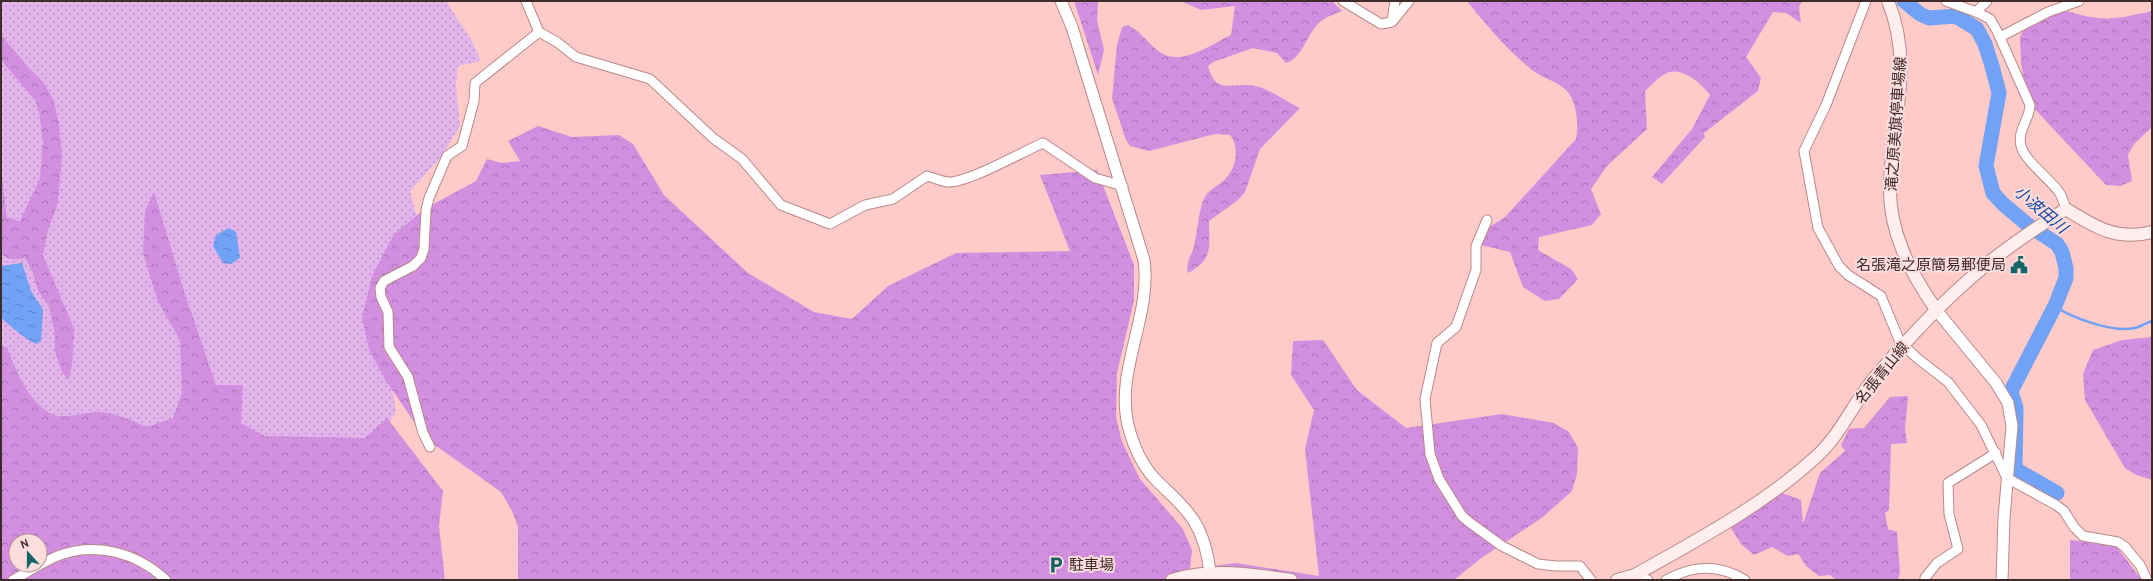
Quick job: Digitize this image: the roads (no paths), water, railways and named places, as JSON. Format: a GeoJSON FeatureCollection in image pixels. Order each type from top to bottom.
{"type":"FeatureCollection","features":[{"type":"Feature","properties":{"kind":"main road","name":"滝之原美旗停車場線"},"geometry":{"type":"LineString","coordinates":[[1888,1],[1898,32],[1902,58],[1890,186],[1892,213],[1901,247],[1924,292],[1937,311]]}},
{"type":"Feature","properties":{"kind":"main road","name":"名張青山線"},"geometry":{"type":"LineString","coordinates":[[1618,580],[1634,574],[1751,506],[1771,493],[1818,456],[1837,433],[1874,378],[1904,344],[1973,275],[2040,225],[2066,209]]}},
{"type":"Feature","properties":{"kind":"main road"},"geometry":{"type":"LineString","coordinates":[[2066,209],[2098,229],[2138,236],[2152,232]]}},
{"type":"Feature","properties":{"kind":"main road"},"geometry":{"type":"LineString","coordinates":[[1172,580],[1210,573],[1257,574],[1291,580]]}},
{"type":"Feature","properties":{"kind":"street"},"geometry":{"type":"LineString","coordinates":[[526,1],[539,32],[557,42],[576,57],[650,79],[713,138],[742,159],[781,205],[830,224],[865,205],[893,199],[927,176],[950,182],[982,173],[1043,143],[1095,178],[1123,186]]}},
{"type":"Feature","properties":{"kind":"street"},"geometry":{"type":"LineString","coordinates":[[1062,1],[1072,27],[1123,186],[1143,254],[1146,281],[1143,307],[1126,382],[1125,404],[1128,422],[1138,453],[1151,474],[1181,504],[1195,522],[1208,553],[1210,573]]}},
{"type":"Feature","properties":{"kind":"street"},"geometry":{"type":"LineString","coordinates":[[1342,1],[1381,24],[1392,22],[1409,1]]}},
{"type":"Feature","properties":{"kind":"street"},"geometry":{"type":"LineString","coordinates":[[1392,22],[1395,1]]}},
{"type":"Feature","properties":{"kind":"street"},"geometry":{"type":"LineString","coordinates":[[1866,1],[1846,49],[1837,80],[1804,155],[1818,228],[1825,243],[1839,266],[1848,275],[1881,296],[1900,342],[1904,344],[1917,358],[1948,382],[1981,425],[2008,478],[2064,511],[2074,527],[2083,536],[2118,542],[2140,566],[2147,580]]}},
{"type":"Feature","properties":{"kind":"street"},"geometry":{"type":"LineString","coordinates":[[1946,1],[1990,19],[2000,37],[2030,105],[2030,114],[2024,121],[2020,134],[2021,147],[2059,192],[2066,209]]}},
{"type":"Feature","properties":{"kind":"street"},"geometry":{"type":"LineString","coordinates":[[1976,12],[1987,1]]}},
{"type":"Feature","properties":{"kind":"street"},"geometry":{"type":"LineString","coordinates":[[2000,37],[2048,12],[2079,1]]}},
{"type":"Feature","properties":{"kind":"street"},"geometry":{"type":"LineString","coordinates":[[430,447],[423,433],[408,377],[389,347],[388,312],[381,297],[380,288],[384,281],[419,262],[423,254],[426,210],[429,198],[447,156],[462,146],[474,100],[475,83],[539,32]]}},
{"type":"Feature","properties":{"kind":"street"},"geometry":{"type":"LineString","coordinates":[[1487,220],[1476,246],[1476,270],[1456,327],[1437,343],[1425,399],[1430,454],[1439,479],[1462,516],[1469,522],[1502,546],[1527,559],[1548,566],[1580,566],[1591,580]]}},
{"type":"Feature","properties":{"kind":"street"},"geometry":{"type":"LineString","coordinates":[[1937,311],[1996,383],[2008,403],[2012,426],[2002,580]]}},
{"type":"Feature","properties":{"kind":"street"},"geometry":{"type":"LineString","coordinates":[[1925,580],[1937,563],[1958,549],[1949,514],[1948,483],[1996,453]]}},
{"type":"Feature","properties":{"kind":"street"},"geometry":{"type":"LineString","coordinates":[[13,580],[60,555],[92,550],[111,551],[129,556],[148,564],[166,580]]}},
{"type":"Feature","properties":{"kind":"street"},"geometry":{"type":"LineString","coordinates":[[1666,580],[1682,571],[1706,568],[1733,573],[1745,580]]}},
{"type":"Feature","properties":{"kind":"street"},"geometry":{"type":"LineString","coordinates":[[1634,574],[1648,580]]}},
{"type":"Feature","properties":{"kind":"water"},"geometry":{"type":"Polygon","coordinates":[[[229,228],[236,232],[240,258],[231,264],[223,263],[213,246],[216,235],[229,228]]]}},
{"type":"Feature","properties":{"kind":"water"},"geometry":{"type":"Polygon","coordinates":[[[22,263],[31,291],[43,310],[41,341],[37,344],[23,336],[1,318],[1,266],[22,263]]]}},
{"type":"Feature","properties":{"kind":"waterway","name":"小波田川"},"geometry":{"type":"LineString","coordinates":[[1904,1],[1920,14],[1929,18],[1956,16],[1977,29],[1985,44],[1999,93],[1986,166],[1993,193],[2003,204],[2028,225],[2057,244],[2062,252],[2066,268],[2066,278],[2055,306],[2011,391],[2016,408],[2015,469],[2057,493]]}},
{"type":"Feature","properties":{"kind":"waterway"},"geometry":{"type":"LineString","coordinates":[[2055,306],[2062,311],[2082,320],[2116,328],[2135,328],[2152,321]]}},
{"type":"Feature","properties":{"kind":"place","name":"名張滝之原簡易郵便局"},"geometry":{"type":"Point","coordinates":[2019,265]}},
{"type":"Feature","properties":{"kind":"place","name":"駐車場"},"geometry":{"type":"Point","coordinates":[1056,565]}}]}
